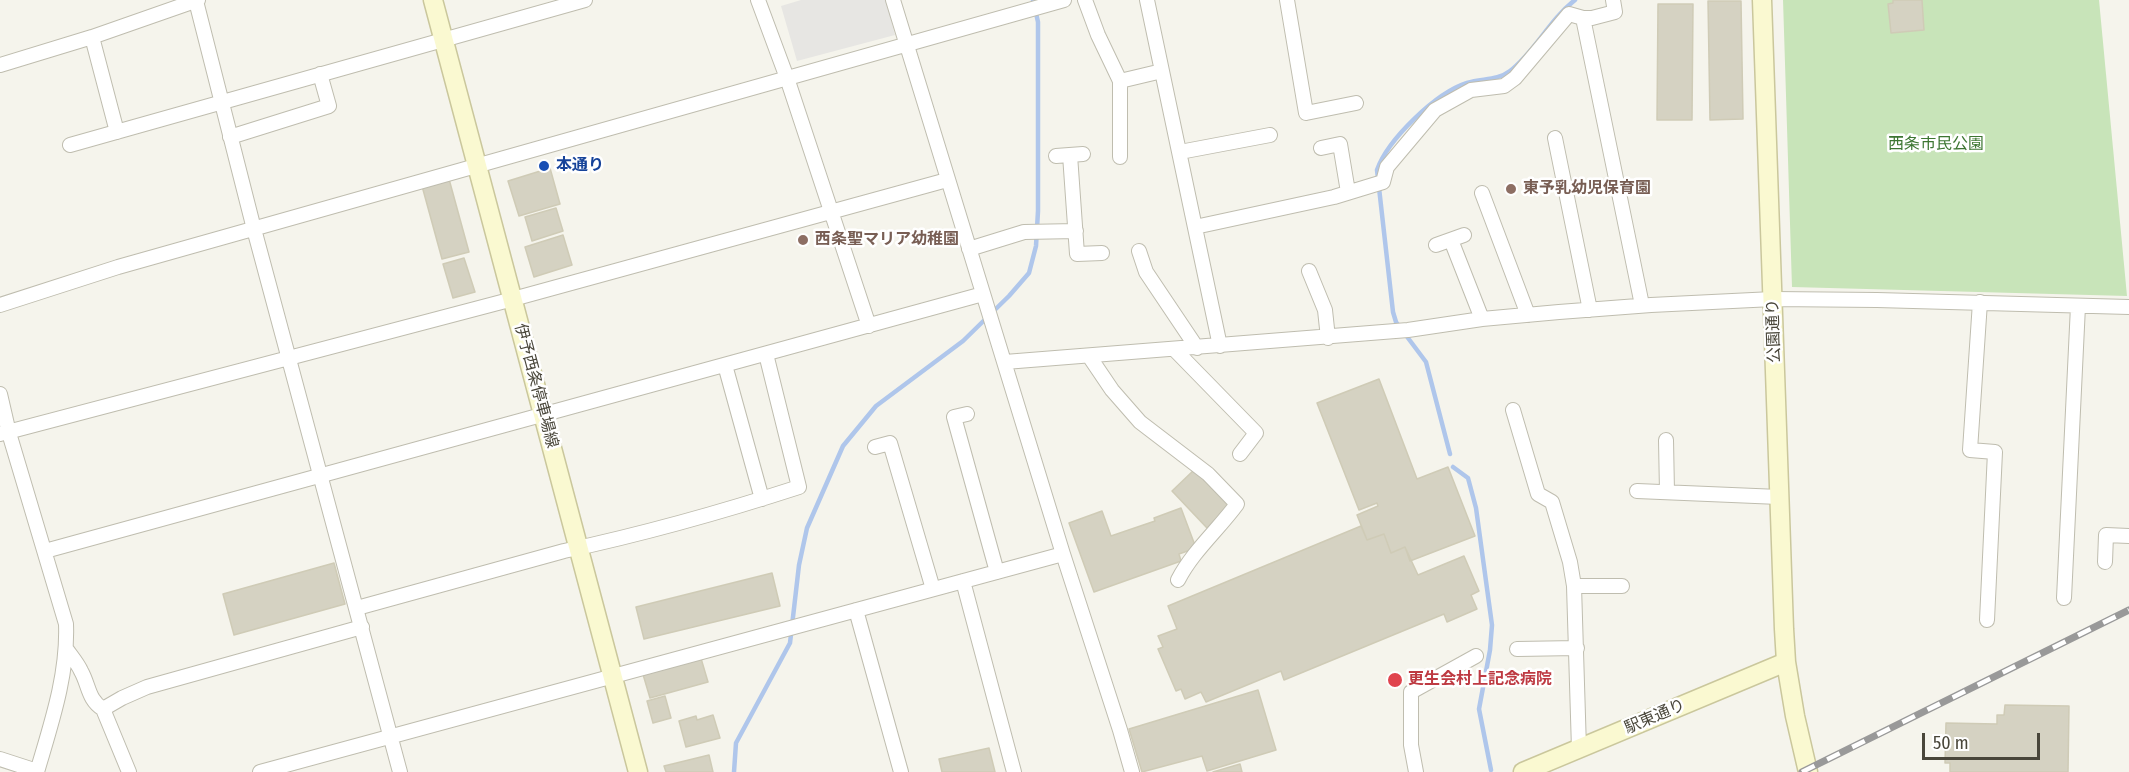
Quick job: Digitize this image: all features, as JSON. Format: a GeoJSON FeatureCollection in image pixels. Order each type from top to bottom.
{"type":"FeatureCollection","features":[{"type":"Feature","properties":{"kind":"street","name":"伊予西条停車場線"},"geometry":{"type":"LineString","coordinates":[[433,0],[639,772]]}},
{"type":"Feature","properties":{"kind":"street"},"geometry":{"type":"LineString","coordinates":[[70,145],[585,0]]}},
{"type":"Feature","properties":{"kind":"street"},"geometry":{"type":"LineString","coordinates":[[758,0],[787,78],[869,327]]}},
{"type":"Feature","properties":{"kind":"street"},"geometry":{"type":"LineString","coordinates":[[893,0],[982,294],[1132,772]]}},
{"type":"Feature","properties":{"kind":"street"},"geometry":{"type":"LineString","coordinates":[[0,305],[118,267],[1065,0]]}},
{"type":"Feature","properties":{"kind":"street"},"geometry":{"type":"LineString","coordinates":[[1085,0],[1098,35],[1120,81],[1120,157]]}},
{"type":"Feature","properties":{"kind":"street"},"geometry":{"type":"LineString","coordinates":[[1148,0],[1221,346]]}},
{"type":"Feature","properties":{"kind":"street"},"geometry":{"type":"LineString","coordinates":[[1287,0],[1306,113],[1356,103]]}},
{"type":"Feature","properties":{"kind":"street"},"geometry":{"type":"LineString","coordinates":[[1196,227],[1334,197],[1379,183],[1387,167],[1435,110],[1471,90],[1504,86],[1515,78],[1569,14],[1592,18],[1615,12],[1613,0]]}},
{"type":"Feature","properties":{"kind":"street","name":"公園通り"},"geometry":{"type":"LineString","coordinates":[[1762,0],[1786,662],[1808,772]]}},
{"type":"Feature","properties":{"kind":"street"},"geometry":{"type":"LineString","coordinates":[[0,65],[92,37],[190,1],[221,102],[400,772]]}},
{"type":"Feature","properties":{"kind":"street"},"geometry":{"type":"LineString","coordinates":[[1583,18],[1642,305]]}},
{"type":"Feature","properties":{"kind":"street"},"geometry":{"type":"LineString","coordinates":[[92,37],[117,132]]}},
{"type":"Feature","properties":{"kind":"street"},"geometry":{"type":"LineString","coordinates":[[1120,81],[1162,71]]}},
{"type":"Feature","properties":{"kind":"street"},"geometry":{"type":"LineString","coordinates":[[230,137],[329,106],[320,74]]}},
{"type":"Feature","properties":{"kind":"street"},"geometry":{"type":"LineString","coordinates":[[1180,152],[1270,135]]}},
{"type":"Feature","properties":{"kind":"street"},"geometry":{"type":"LineString","coordinates":[[1555,138],[1590,310]]}},
{"type":"Feature","properties":{"kind":"street"},"geometry":{"type":"LineString","coordinates":[[1321,148],[1340,144],[1348,192]]}},
{"type":"Feature","properties":{"kind":"street"},"geometry":{"type":"LineString","coordinates":[[1070,155],[1077,254],[1102,254]]}},
{"type":"Feature","properties":{"kind":"street"},"geometry":{"type":"LineString","coordinates":[[4,434],[513,299],[947,180]]}},
{"type":"Feature","properties":{"kind":"street"},"geometry":{"type":"LineString","coordinates":[[1482,193],[1528,315]]}},
{"type":"Feature","properties":{"kind":"street"},"geometry":{"type":"LineString","coordinates":[[969,249],[1024,232],[1076,231]]}},
{"type":"Feature","properties":{"kind":"street"},"geometry":{"type":"LineString","coordinates":[[1436,245],[1458,237],[1482,319]]}},
{"type":"Feature","properties":{"kind":"street"},"geometry":{"type":"LineString","coordinates":[[1139,250],[1146,272],[1197,348]]}},
{"type":"Feature","properties":{"kind":"street"},"geometry":{"type":"LineString","coordinates":[[1309,271],[1325,310],[1328,338]]}},
{"type":"Feature","properties":{"kind":"street"},"geometry":{"type":"LineString","coordinates":[[45,551],[321,474],[869,327],[982,294]]}},
{"type":"Feature","properties":{"kind":"street"},"geometry":{"type":"LineString","coordinates":[[1005,362],[1328,338],[1402,331],[1482,319],[1642,305],[1773,298],[2129,307]]}},
{"type":"Feature","properties":{"kind":"street"},"geometry":{"type":"LineString","coordinates":[[1980,303],[1970,450],[1995,452],[1987,620]]}},
{"type":"Feature","properties":{"kind":"street"},"geometry":{"type":"LineString","coordinates":[[2064,598],[2078,306]]}},
{"type":"Feature","properties":{"kind":"street"},"geometry":{"type":"LineString","coordinates":[[1174,350],[1256,433],[1240,454]]}},
{"type":"Feature","properties":{"kind":"street"},"geometry":{"type":"LineString","coordinates":[[357,608],[762,499],[799,487],[766,354]]}},
{"type":"Feature","properties":{"kind":"street"},"geometry":{"type":"LineString","coordinates":[[1089,356],[1112,390],[1140,422],[1208,474],[1237,504],[1185,566],[1178,580]]}},
{"type":"Feature","properties":{"kind":"street"},"geometry":{"type":"LineString","coordinates":[[725,365],[762,499]]}},
{"type":"Feature","properties":{"kind":"street"},"geometry":{"type":"LineString","coordinates":[[0,394],[4,434],[45,551],[66,624],[67,650],[52,722],[37,771],[0,759]]}},
{"type":"Feature","properties":{"kind":"street"},"geometry":{"type":"LineString","coordinates":[[1513,410],[1538,494],[1552,502],[1570,561],[1574,585],[1579,748]]}},
{"type":"Feature","properties":{"kind":"street"},"geometry":{"type":"LineString","coordinates":[[966,414],[954,417],[997,572]]}},
{"type":"Feature","properties":{"kind":"street"},"geometry":{"type":"LineString","coordinates":[[1666,440],[1667,492]]}},
{"type":"Feature","properties":{"kind":"street"},"geometry":{"type":"LineString","coordinates":[[875,447],[890,443],[933,589]]}},
{"type":"Feature","properties":{"kind":"street"},"geometry":{"type":"LineString","coordinates":[[1637,490],[1779,497]]}},
{"type":"Feature","properties":{"kind":"street"},"geometry":{"type":"LineString","coordinates":[[2105,561],[2106,535],[2129,536]]}},
{"type":"Feature","properties":{"kind":"street"},"geometry":{"type":"LineString","coordinates":[[260,772],[1063,554]]}},
{"type":"Feature","properties":{"kind":"street"},"geometry":{"type":"LineString","coordinates":[[963,581],[1014,772]]}},
{"type":"Feature","properties":{"kind":"street"},"geometry":{"type":"LineString","coordinates":[[1574,585],[1622,586]]}},
{"type":"Feature","properties":{"kind":"street"},"geometry":{"type":"LineString","coordinates":[[856,609],[901,772]]}},
{"type":"Feature","properties":{"kind":"street"},"geometry":{"type":"LineString","coordinates":[[103,709],[147,687],[362,627]]}},
{"type":"Feature","properties":{"kind":"street"},"geometry":{"type":"LineString","coordinates":[[1517,649],[1576,648]]}},
{"type":"Feature","properties":{"kind":"street"},"geometry":{"type":"LineString","coordinates":[[67,650],[82,671],[91,698],[103,709],[129,772]]}},
{"type":"Feature","properties":{"kind":"street"},"geometry":{"type":"LineString","coordinates":[[1416,772],[1411,745],[1411,692],[1476,656]]}},
{"type":"Feature","properties":{"kind":"street","name":"駅東通り"},"geometry":{"type":"LineString","coordinates":[[1523,772],[1786,662]]}},
{"type":"Feature","properties":{"kind":"green space","name":"西条市民公園"},"geometry":{"type":"Polygon","coordinates":[[[1783,0],[2099,0],[2127,296],[1792,287],[1783,0]]]}},
{"type":"Feature","properties":{"kind":"shaded area"},"geometry":{"type":"Polygon","coordinates":[[[801,0],[886,0],[895,35],[797,61],[781,6],[801,0]]]}},
{"type":"Feature","properties":{"kind":"building"},"geometry":{"type":"Polygon","coordinates":[[[1893,0],[1922,0],[1924,30],[1891,33],[1888,4],[1893,3],[1893,0]]]}},
{"type":"Feature","properties":{"kind":"building"},"geometry":{"type":"Polygon","coordinates":[[[1708,1],[1741,1],[1743,119],[1710,120],[1708,1]]]}},
{"type":"Feature","properties":{"kind":"building"},"geometry":{"type":"Polygon","coordinates":[[[1658,4],[1693,4],[1692,120],[1657,120],[1658,4]]]}},
{"type":"Feature","properties":{"kind":"building"},"geometry":{"type":"Polygon","coordinates":[[[550,168],[560,204],[519,216],[508,181],[550,168]]]}},
{"type":"Feature","properties":{"kind":"building"},"geometry":{"type":"Polygon","coordinates":[[[449,179],[469,252],[442,259],[422,186],[449,179]]]}},
{"type":"Feature","properties":{"kind":"building"},"geometry":{"type":"Polygon","coordinates":[[[556,208],[563,231],[532,241],[525,217],[556,208]]]}},
{"type":"Feature","properties":{"kind":"building"},"geometry":{"type":"Polygon","coordinates":[[[563,235],[572,265],[534,277],[525,247],[563,235]]]}},
{"type":"Feature","properties":{"kind":"building"},"geometry":{"type":"Polygon","coordinates":[[[464,258],[475,292],[453,298],[443,264],[464,258]]]}},
{"type":"Feature","properties":{"kind":"building"},"geometry":{"type":"Polygon","coordinates":[[[1379,379],[1417,479],[1448,467],[1475,536],[1410,561],[1405,547],[1391,553],[1384,534],[1367,540],[1357,515],[1378,506],[1377,503],[1359,510],[1317,403],[1379,379]]]}},
{"type":"Feature","properties":{"kind":"building"},"geometry":{"type":"Polygon","coordinates":[[[1195,469],[1230,506],[1207,528],[1172,491],[1195,469]]]}},
{"type":"Feature","properties":{"kind":"building"},"geometry":{"type":"Polygon","coordinates":[[[1181,508],[1196,548],[1179,554],[1181,561],[1094,592],[1069,523],[1102,511],[1111,536],[1155,521],[1154,518],[1181,508]]]}},
{"type":"Feature","properties":{"kind":"building"},"geometry":{"type":"Polygon","coordinates":[[[1361,526],[1367,540],[1384,534],[1391,553],[1405,547],[1418,575],[1464,556],[1479,591],[1471,595],[1477,609],[1447,622],[1444,614],[1284,680],[1281,671],[1206,702],[1201,692],[1185,699],[1181,689],[1176,691],[1158,649],[1163,647],[1158,636],[1177,629],[1168,606],[1361,526]]]}},
{"type":"Feature","properties":{"kind":"building"},"geometry":{"type":"Polygon","coordinates":[[[334,563],[345,604],[234,635],[223,594],[334,563]]]}},
{"type":"Feature","properties":{"kind":"building"},"geometry":{"type":"Polygon","coordinates":[[[772,573],[780,606],[644,639],[636,607],[772,573]]]}},
{"type":"Feature","properties":{"kind":"building"},"geometry":{"type":"Polygon","coordinates":[[[700,655],[708,682],[650,698],[642,671],[700,655]]]}},
{"type":"Feature","properties":{"kind":"building"},"geometry":{"type":"Polygon","coordinates":[[[1258,690],[1276,750],[1207,771],[1202,756],[1142,772],[1129,729],[1258,690]]]}},
{"type":"Feature","properties":{"kind":"building"},"geometry":{"type":"Polygon","coordinates":[[[665,696],[671,718],[653,723],[647,701],[665,696]]]}},
{"type":"Feature","properties":{"kind":"building"},"geometry":{"type":"Polygon","coordinates":[[[2005,705],[2069,706],[2068,772],[1950,772],[1950,763],[1945,763],[1946,723],[1997,724],[1997,715],[2004,715],[2005,705]]]}},
{"type":"Feature","properties":{"kind":"building"},"geometry":{"type":"Polygon","coordinates":[[[713,715],[720,738],[686,747],[679,721],[696,716],[697,720],[713,715]]]}},
{"type":"Feature","properties":{"kind":"building"},"geometry":{"type":"Polygon","coordinates":[[[989,748],[995,772],[942,772],[939,759],[989,748]]]}},
{"type":"Feature","properties":{"kind":"building"},"geometry":{"type":"Polygon","coordinates":[[[709,755],[713,772],[666,772],[664,766],[709,755]]]}},
{"type":"Feature","properties":{"kind":"building"},"geometry":{"type":"Polygon","coordinates":[[[1240,764],[1242,772],[1213,772],[1240,764]]]}},
{"type":"Feature","properties":{"kind":"waterway"},"geometry":{"type":"LineString","coordinates":[[734,772],[736,743],[790,643],[799,565],[807,528],[843,446],[876,406],[963,341],[1029,273],[1036,246],[1038,211],[1038,22],[1033,0]]}},
{"type":"Feature","properties":{"kind":"waterway"},"geometry":{"type":"LineString","coordinates":[[1450,454],[1426,362],[1396,322],[1393,312],[1377,170],[1391,145],[1414,119],[1441,96],[1455,88],[1473,81],[1500,76],[1510,71],[1575,0]]}},
{"type":"Feature","properties":{"kind":"waterway"},"geometry":{"type":"LineString","coordinates":[[1453,467],[1468,478],[1476,508],[1492,625],[1490,650],[1479,709],[1491,770]]}},
{"type":"Feature","properties":{"kind":"railway"},"geometry":{"type":"LineString","coordinates":[[1802,772],[2129,610]]}},
{"type":"Feature","properties":{"kind":"place","name":"本通り"},"geometry":{"type":"Point","coordinates":[544,166]}},
{"type":"Feature","properties":{"kind":"place","name":"東予乳幼児保育園"},"geometry":{"type":"Point","coordinates":[1511,189]}},
{"type":"Feature","properties":{"kind":"place","name":"西条聖マリア幼稚園"},"geometry":{"type":"Point","coordinates":[803,240]}},
{"type":"Feature","properties":{"kind":"place","name":"更生会村上記念病院"},"geometry":{"type":"Point","coordinates":[1395,680]}}]}
